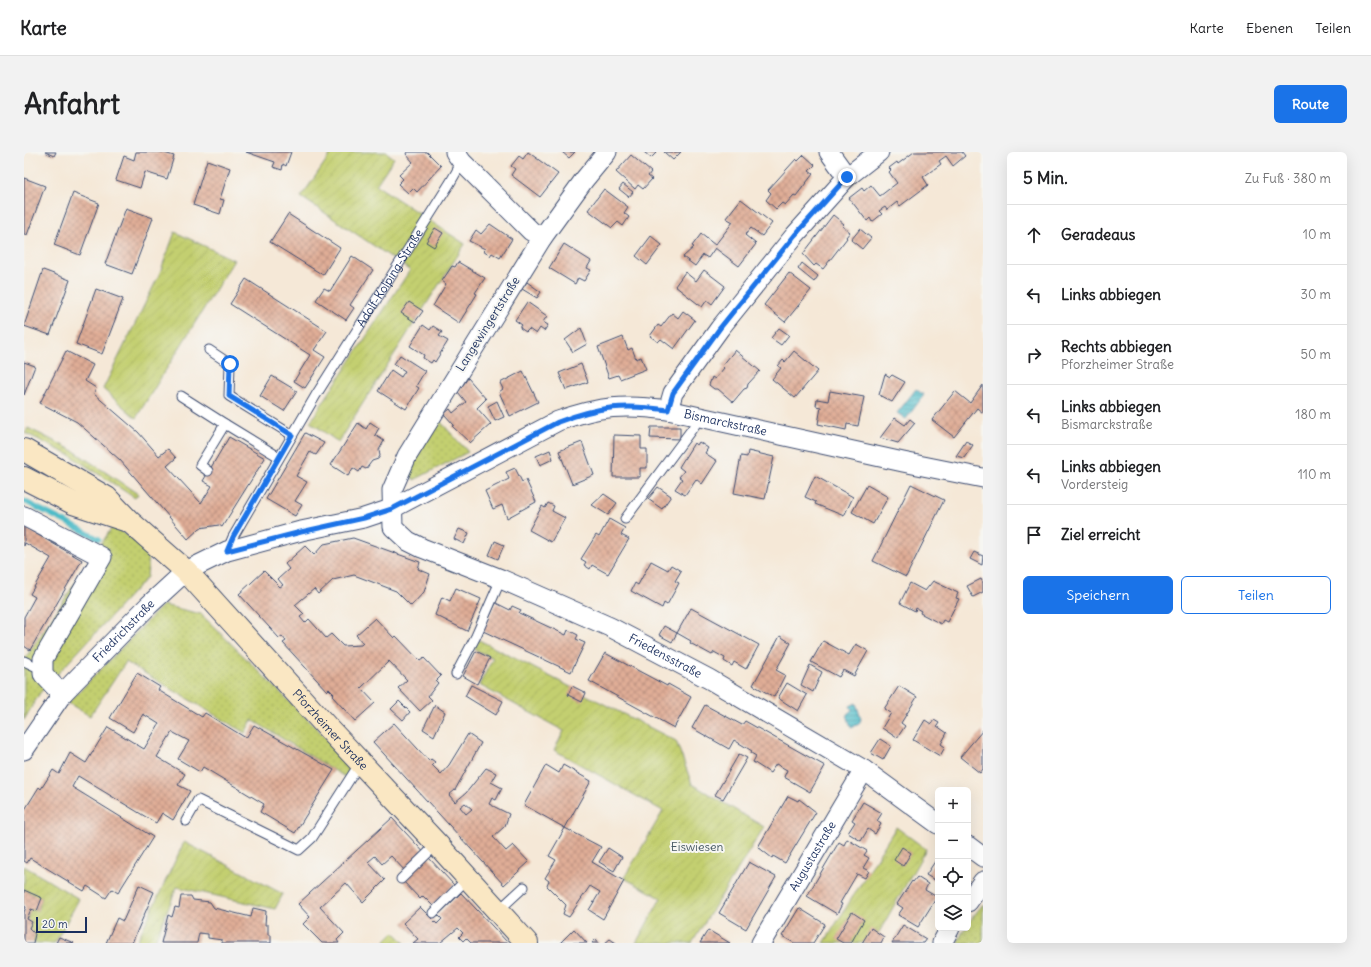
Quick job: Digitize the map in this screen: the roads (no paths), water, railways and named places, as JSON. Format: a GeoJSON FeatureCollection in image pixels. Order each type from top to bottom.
{"type":"FeatureCollection","features":[{"type":"Feature","properties":{"kind":"main road","name":"Pforzheimer Straße"},"geometry":{"type":"LineString","coordinates":[[24,450],[107,498],[129,521],[156,543],[186,571],[360,763],[437,844],[527,943]]}},
{"type":"Feature","properties":{"kind":"main road","name":"Pforzheimer Straße"},"geometry":{"type":"LineString","coordinates":[[24,478],[72,505],[129,521]]}},
{"type":"Feature","properties":{"kind":"street","name":"Langewingertstraße"},"geometry":{"type":"LineString","coordinates":[[392,509],[392,490],[407,456],[542,238],[584,180],[607,152]]}},
{"type":"Feature","properties":{"kind":"street"},"geometry":{"type":"LineString","coordinates":[[828,152],[847,177]]}},
{"type":"Feature","properties":{"kind":"street"},"geometry":{"type":"LineString","coordinates":[[668,410],[673,393],[720,328],[795,235],[847,177],[879,152]]}},
{"type":"Feature","properties":{"kind":"street","name":"Adolf-Kolping-Straße"},"geometry":{"type":"LineString","coordinates":[[458,157],[531,231],[542,238]]}},
{"type":"Feature","properties":{"kind":"street","name":"Bismarckstraße"},"geometry":{"type":"LineString","coordinates":[[186,571],[227,551],[364,518],[392,509],[558,422],[586,411],[616,406],[642,406],[668,410],[903,462],[983,478]]}},
{"type":"Feature","properties":{"kind":"street","name":"Friedensstraße"},"geometry":{"type":"LineString","coordinates":[[392,509],[393,527],[408,541],[501,579],[610,627],[710,679],[864,770],[937,823]]}},
{"type":"Feature","properties":{"kind":"street"},"geometry":{"type":"LineString","coordinates":[[24,516],[102,557],[43,659],[41,669],[43,674],[63,693]]}},
{"type":"Feature","properties":{"kind":"street","name":"Friedrichstraße"},"geometry":{"type":"LineString","coordinates":[[24,750],[63,693],[150,605],[186,571]]}},
{"type":"Feature","properties":{"kind":"street","name":"Augustastraße"},"geometry":{"type":"LineString","coordinates":[[761,943],[864,770]]}},
{"type":"Feature","properties":{"kind":"street"},"geometry":{"type":"LineString","coordinates":[[971,848],[983,857]]}},
{"type":"Feature","properties":{"kind":"street"},"geometry":{"type":"LineString","coordinates":[[971,898],[983,881]]}},
{"type":"Feature","properties":{"kind":"street"},"geometry":{"type":"LineString","coordinates":[[942,943],[948,931]]}},
{"type":"Feature","properties":{"kind":"lane","name":"Adolf-Kolping-Straße"},"geometry":{"type":"LineString","coordinates":[[292,435],[450,183],[458,157]]}},
{"type":"Feature","properties":{"kind":"lane"},"geometry":{"type":"LineString","coordinates":[[209,350],[230,364],[229,396],[292,435],[233,537],[227,551]]}},
{"type":"Feature","properties":{"kind":"lane"},"geometry":{"type":"LineString","coordinates":[[181,396],[279,457]]}},
{"type":"Feature","properties":{"kind":"lane"},"geometry":{"type":"LineString","coordinates":[[625,519],[695,425],[697,417]]}},
{"type":"Feature","properties":{"kind":"lane"},"geometry":{"type":"LineString","coordinates":[[208,471],[200,465],[225,424]]}},
{"type":"Feature","properties":{"kind":"lane"},"geometry":{"type":"LineString","coordinates":[[456,674],[476,636],[501,579]]}},
{"type":"Feature","properties":{"kind":"lane"},"geometry":{"type":"LineString","coordinates":[[24,661],[41,669]]}},
{"type":"Feature","properties":{"kind":"lane"},"geometry":{"type":"LineString","coordinates":[[186,821],[198,800],[299,850],[312,838],[360,763]]}},
{"type":"Feature","properties":{"kind":"lane"},"geometry":{"type":"LineString","coordinates":[[401,878],[437,844]]}},
{"type":"Feature","properties":{"kind":"lane"},"geometry":{"type":"LineString","coordinates":[[433,912],[468,878]]}},
{"type":"Feature","properties":{"kind":"lane"},"geometry":{"type":"LineString","coordinates":[[498,910],[524,887]]}},
{"type":"Feature","properties":{"kind":"water"},"geometry":{"type":"Polygon","coordinates":[[[916,389],[924,395],[906,419],[897,413],[916,389]]]}},
{"type":"Feature","properties":{"kind":"water"},"geometry":{"type":"Polygon","coordinates":[[[856,703],[861,719],[859,724],[851,728],[847,714],[852,710],[850,706],[856,703]]]}},
{"type":"Feature","properties":{"kind":"waterway"},"geometry":{"type":"LineString","coordinates":[[24,501],[99,539]]}},
{"type":"Feature","properties":{"kind":"park label","name":"Eiswiesen"},"geometry":{"type":"Point","coordinates":[697,847]}}]}
